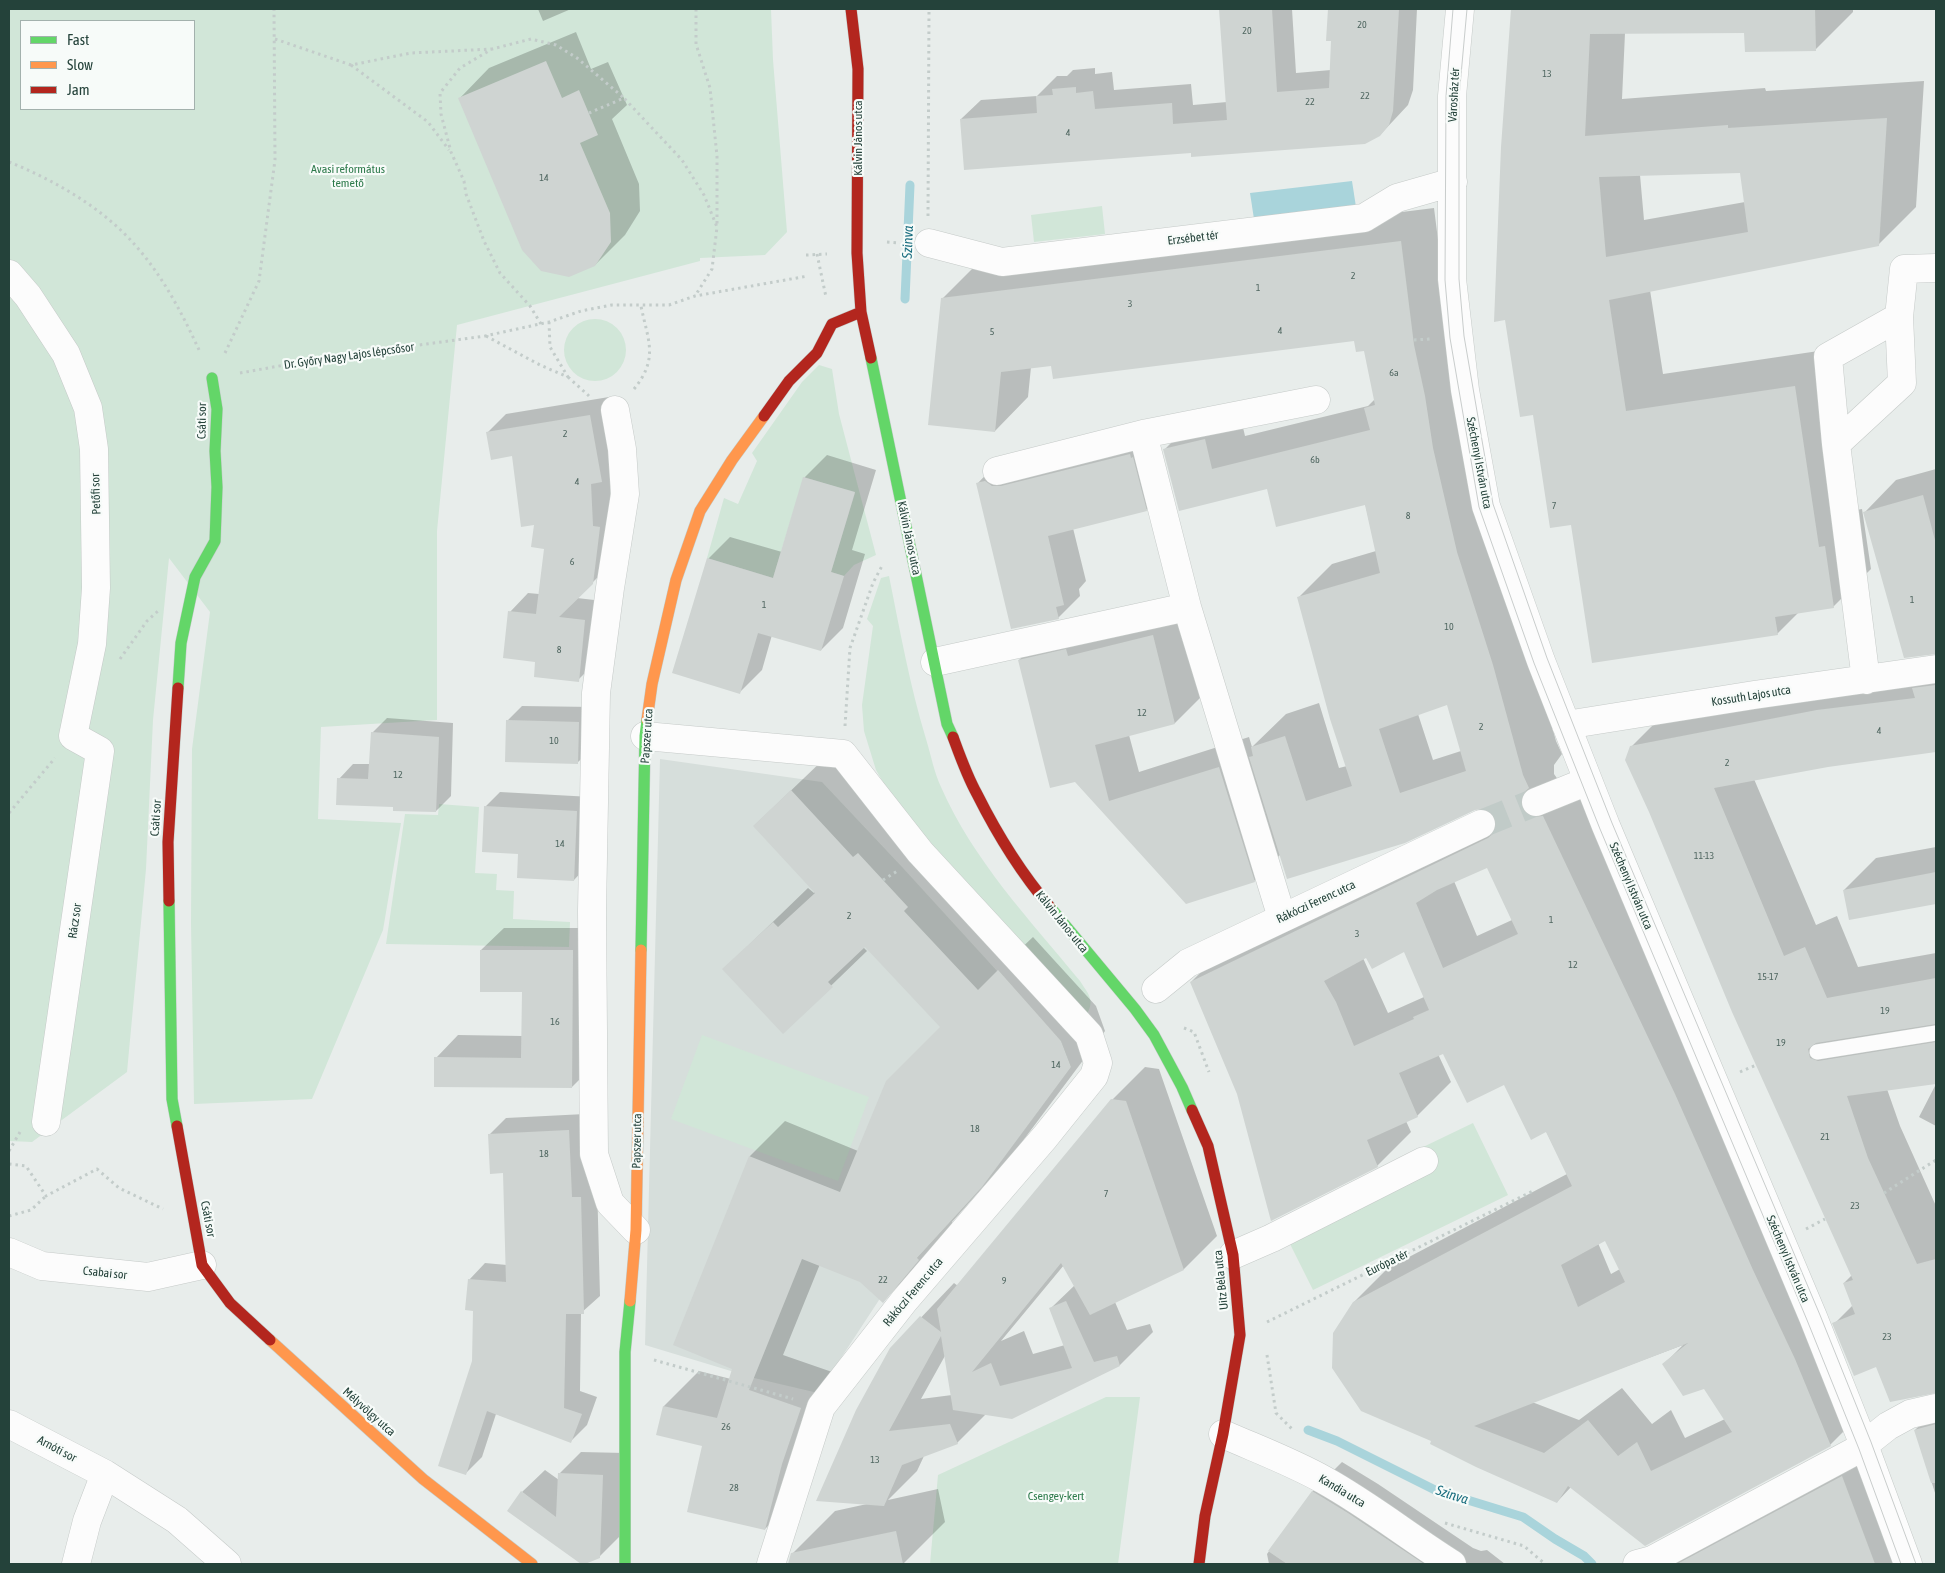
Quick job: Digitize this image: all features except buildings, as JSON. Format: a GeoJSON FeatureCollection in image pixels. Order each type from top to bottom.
{"type":"FeatureCollection","features":[{"type":"Feature","properties":{"kind":"street","name":"Kálvin János utca"},"geometry":{"type":"LineString","coordinates":[[851,9],[858,69],[857,253],[861,312],[936,662],[947,724],[976,793],[1004,843],[1038,893],[1135,1009]]}},
{"type":"Feature","properties":{"kind":"street","name":"Városház tér"},"geometry":{"type":"LineString","coordinates":[[1452,182],[1452,96],[1460,9]]}},
{"type":"Feature","properties":{"kind":"street","name":"Erzsébet tér"},"geometry":{"type":"LineString","coordinates":[[929,243],[1002,262],[1364,218],[1397,198],[1452,182]]}},
{"type":"Feature","properties":{"kind":"street","name":"Széchenyi István utca"},"geometry":{"type":"LineString","coordinates":[[1452,182],[1452,279],[1465,390],[1486,506],[1541,661],[1588,781],[1813,1317],[1864,1445],[1908,1564]]}},
{"type":"Feature","properties":{"kind":"street"},"geometry":{"type":"LineString","coordinates":[[1836,444],[1902,383],[1899,317],[1904,269],[1936,268]]}},
{"type":"Feature","properties":{"kind":"street","name":"Petőfi sor"},"geometry":{"type":"LineString","coordinates":[[9,274],[28,296],[66,354],[88,408],[94,449],[96,588],[92,644],[73,736]]}},
{"type":"Feature","properties":{"kind":"street"},"geometry":{"type":"LineString","coordinates":[[832,324],[861,312]]}},
{"type":"Feature","properties":{"kind":"street"},"geometry":{"type":"LineString","coordinates":[[1866,680],[1836,444],[1828,357],[1899,317]]}},
{"type":"Feature","properties":{"kind":"street","name":"Papszer utca"},"geometry":{"type":"LineString","coordinates":[[625,1564],[625,1352],[636,1230],[645,736],[652,684],[676,580],[700,511],[732,460],[789,381],[817,353],[832,324]]}},
{"type":"Feature","properties":{"kind":"street","name":"Csáti sor"},"geometry":{"type":"LineString","coordinates":[[202,1265],[172,1099],[168,842],[181,643],[195,577],[215,541],[217,409],[212,378]]}},
{"type":"Feature","properties":{"kind":"street"},"geometry":{"type":"LineString","coordinates":[[997,471],[1143,434],[1316,400]]}},
{"type":"Feature","properties":{"kind":"street"},"geometry":{"type":"LineString","coordinates":[[603,404],[622,449],[625,494],[596,694],[592,911],[594,1154],[610,1203],[636,1230]]}},
{"type":"Feature","properties":{"kind":"street"},"geometry":{"type":"LineString","coordinates":[[1143,434],[1187,606],[1282,918]]}},
{"type":"Feature","properties":{"kind":"street"},"geometry":{"type":"LineString","coordinates":[[936,662],[1187,606]]}},
{"type":"Feature","properties":{"kind":"street","name":"Kossuth Lajos utca"},"geometry":{"type":"LineString","coordinates":[[1566,725],[1754,695],[1936,669]]}},
{"type":"Feature","properties":{"kind":"street","name":"Rácz sor"},"geometry":{"type":"LineString","coordinates":[[46,1122],[100,751],[73,736]]}},
{"type":"Feature","properties":{"kind":"street"},"geometry":{"type":"LineString","coordinates":[[645,736],[843,754]]}},
{"type":"Feature","properties":{"kind":"street","name":"Rákóczi Ferenc utca"},"geometry":{"type":"LineString","coordinates":[[771,1564],[821,1407],[904,1301],[1045,1137],[1094,1076],[1098,1063],[1095,1047],[1089,1035],[920,852],[843,754]]}},
{"type":"Feature","properties":{"kind":"street"},"geometry":{"type":"LineString","coordinates":[[1536,802],[1588,781]]}},
{"type":"Feature","properties":{"kind":"street","name":"Rákóczi Ferenc utca"},"geometry":{"type":"LineString","coordinates":[[1156,989],[1188,963],[1481,824]]}},
{"type":"Feature","properties":{"kind":"street","name":"Uitz Béla utca"},"geometry":{"type":"LineString","coordinates":[[1135,1009],[1154,1035],[1182,1087],[1208,1146],[1233,1255],[1240,1335],[1223,1434],[1205,1516],[1199,1564]]}},
{"type":"Feature","properties":{"kind":"street"},"geometry":{"type":"LineString","coordinates":[[1233,1255],[1266,1242],[1424,1161]]}},
{"type":"Feature","properties":{"kind":"street","name":"Csabai sor"},"geometry":{"type":"LineString","coordinates":[[9,1252],[42,1266],[148,1278],[202,1265]]}},
{"type":"Feature","properties":{"kind":"street","name":"Mélyvölgy utca"},"geometry":{"type":"LineString","coordinates":[[202,1265],[230,1303],[423,1479],[532,1564]]}},
{"type":"Feature","properties":{"kind":"street"},"geometry":{"type":"LineString","coordinates":[[1637,1564],[1660,1555],[1864,1445],[1888,1426],[1910,1414],[1936,1408]]}},
{"type":"Feature","properties":{"kind":"street","name":"Arnóti sor"},"geometry":{"type":"LineString","coordinates":[[9,1424],[105,1474],[178,1520],[227,1564]]}},
{"type":"Feature","properties":{"kind":"street","name":"Kandia utca"},"geometry":{"type":"LineString","coordinates":[[1223,1434],[1293,1464],[1325,1481],[1400,1528],[1452,1564]]}},
{"type":"Feature","properties":{"kind":"street"},"geometry":{"type":"LineString","coordinates":[[76,1564],[87,1521],[105,1474]]}},
{"type":"Feature","properties":{"kind":"lane"},"geometry":{"type":"LineString","coordinates":[[1817,1052],[1936,1033]]}},
{"type":"Feature","properties":{"kind":"path"},"geometry":{"type":"LineString","coordinates":[[212,378],[259,281],[275,160],[274,9]]}},
{"type":"Feature","properties":{"kind":"path"},"geometry":{"type":"LineString","coordinates":[[695,296],[712,269],[717,227],[717,156],[710,88],[696,44],[696,9]]}},
{"type":"Feature","properties":{"kind":"path"},"geometry":{"type":"LineString","coordinates":[[929,9],[929,243]]}},
{"type":"Feature","properties":{"kind":"path"},"geometry":{"type":"LineString","coordinates":[[275,39],[351,65],[428,122],[451,152]]}},
{"type":"Feature","properties":{"kind":"path"},"geometry":{"type":"LineString","coordinates":[[351,65],[411,53],[492,49],[531,39],[556,45],[578,58],[624,98],[682,160],[704,195],[717,227]]}},
{"type":"Feature","properties":{"kind":"path"},"geometry":{"type":"LineString","coordinates":[[492,49],[460,68],[440,93],[441,114],[451,152],[464,181],[466,194],[484,241],[500,273],[530,306],[541,324]]}},
{"type":"Feature","properties":{"kind":"path"},"geometry":{"type":"LineString","coordinates":[[588,113],[624,98]]}},
{"type":"Feature","properties":{"kind":"path"},"geometry":{"type":"LineString","coordinates":[[9,162],[40,174],[74,195],[115,225],[136,245],[157,274],[187,323],[212,378]]}},
{"type":"Feature","properties":{"kind":"path"},"geometry":{"type":"LineString","coordinates":[[806,254],[817,254],[832,324]]}},
{"type":"Feature","properties":{"kind":"path"},"geometry":{"type":"LineString","coordinates":[[568,377],[550,347],[549,322],[581,311],[612,305],[669,305],[695,296],[808,276]]}},
{"type":"Feature","properties":{"kind":"path"},"geometry":{"type":"LineString","coordinates":[[641,306],[651,354],[646,375]]}},
{"type":"Feature","properties":{"kind":"path","name":"Dr. Győry Nagy Lajos lépcsősor"},"geometry":{"type":"LineString","coordinates":[[212,378],[324,358],[485,336],[549,322]]}},
{"type":"Feature","properties":{"kind":"path"},"geometry":{"type":"LineString","coordinates":[[485,336],[540,365],[568,377],[603,404]]}},
{"type":"Feature","properties":{"kind":"path"},"geometry":{"type":"LineString","coordinates":[[843,754],[850,648],[873,583],[885,560]]}},
{"type":"Feature","properties":{"kind":"path"},"geometry":{"type":"LineString","coordinates":[[116,665],[146,621],[160,608]]}},
{"type":"Feature","properties":{"kind":"path"},"geometry":{"type":"LineString","coordinates":[[9,813],[73,736]]}},
{"type":"Feature","properties":{"kind":"path"},"geometry":{"type":"LineString","coordinates":[[1180,1026],[1194,1032],[1211,1078]]}},
{"type":"Feature","properties":{"kind":"path"},"geometry":{"type":"LineString","coordinates":[[9,1151],[20,1131]]}},
{"type":"Feature","properties":{"kind":"path"},"geometry":{"type":"LineString","coordinates":[[1884,1193],[1936,1160]]}},
{"type":"Feature","properties":{"kind":"path"},"geometry":{"type":"LineString","coordinates":[[9,1164],[26,1166],[46,1196]]}},
{"type":"Feature","properties":{"kind":"path"},"geometry":{"type":"LineString","coordinates":[[9,1216],[31,1210],[46,1196],[97,1169],[119,1188],[166,1211],[194,1222]]}},
{"type":"Feature","properties":{"kind":"path","name":"Európa tér"},"geometry":{"type":"LineString","coordinates":[[1240,1335],[1533,1191]]}},
{"type":"Feature","properties":{"kind":"path"},"geometry":{"type":"LineString","coordinates":[[1267,1351],[1276,1413],[1300,1438]]}},
{"type":"Feature","properties":{"kind":"path"},"geometry":{"type":"LineString","coordinates":[[625,1352],[821,1407]]}},
{"type":"Feature","properties":{"kind":"path"},"geometry":{"type":"LineString","coordinates":[[1442,1522],[1524,1546],[1545,1564]]}},
{"type":"Feature","properties":{"kind":"shaded area"},"geometry":{"type":"Polygon","coordinates":[[[660,759],[822,782],[1061,1041],[1071,1067],[980,1189],[879,1300],[818,1393],[754,1378],[645,1345],[660,759]]]}},
{"type":"Feature","properties":{"kind":"green space","name":"Avasi református temető"},"geometry":{"type":"Polygon","coordinates":[[[9,9],[771,9],[773,60],[787,232],[765,255],[700,258],[700,261],[457,325],[437,531],[437,720],[321,727],[318,819],[401,823],[383,930],[312,1099],[194,1104],[191,923],[192,749],[210,612],[169,558],[153,720],[146,869],[127,1072],[32,1142],[9,1141],[9,9]]]}},
{"type":"Feature","properties":{"kind":"green space"},"geometry":{"type":"Polygon","coordinates":[[[1102,206],[1105,234],[1034,242],[1031,215],[1102,206]]]}},
{"type":"Feature","properties":{"kind":"green space"},"geometry":{"type":"Polygon","coordinates":[[[589,319],[601,319],[617,328],[624,338],[626,350],[624,362],[617,372],[601,381],[589,381],[578,376],[569,367],[564,356],[564,344],[569,333],[578,324],[589,319]]]}},
{"type":"Feature","properties":{"kind":"green space"},"geometry":{"type":"Polygon","coordinates":[[[819,365],[832,369],[839,414],[876,555],[854,565],[844,576],[831,572],[855,493],[804,477],[773,578],[707,558],[724,498],[738,504],[757,461],[752,453],[802,382],[819,365]]]}},
{"type":"Feature","properties":{"kind":"green space"},"geometry":{"type":"Polygon","coordinates":[[[889,576],[915,699],[934,769],[941,787],[969,839],[1003,888],[1086,990],[1091,1002],[1085,1017],[903,817],[876,770],[864,731],[862,705],[873,626],[867,619],[881,578],[889,576]]]}},
{"type":"Feature","properties":{"kind":"green space"},"geometry":{"type":"Polygon","coordinates":[[[439,804],[479,807],[475,873],[497,874],[496,890],[514,891],[513,919],[570,922],[569,947],[386,944],[405,814],[438,815],[439,804]]]}},
{"type":"Feature","properties":{"kind":"green space"},"geometry":{"type":"Polygon","coordinates":[[[702,1035],[869,1097],[838,1181],[671,1119],[702,1035]]]}},
{"type":"Feature","properties":{"kind":"green space"},"geometry":{"type":"Polygon","coordinates":[[[1473,1123],[1508,1195],[1313,1290],[1288,1240],[1421,1148],[1473,1123]]]}},
{"type":"Feature","properties":{"kind":"green space","name":"Csengey-kert"},"geometry":{"type":"Polygon","coordinates":[[[1106,1397],[1140,1397],[1118,1564],[930,1564],[938,1475],[1106,1397]]]}},
{"type":"Feature","properties":{"kind":"water"},"geometry":{"type":"Polygon","coordinates":[[[1352,181],[1356,207],[1254,219],[1250,193],[1352,181]]]}},
{"type":"Feature","properties":{"kind":"waterway","name":"Szinva"},"geometry":{"type":"LineString","coordinates":[[905,299],[910,185]]}},
{"type":"Feature","properties":{"kind":"waterway","name":"Szinva"},"geometry":{"type":"LineString","coordinates":[[1308,1430],[1337,1441],[1435,1490],[1523,1517],[1584,1556],[1592,1564]]}},
{"type":"Feature","properties":{"kind":"tunnel"},"geometry":{"type":"LineString","coordinates":[[1481,824],[1536,802]]}},
{"type":"Feature","properties":{"kind":"tram line"},"geometry":{"type":"LineString","coordinates":[[1453,9],[1446,96],[1445,280],[1450,338],[1479,507],[1534,663],[1600,829],[1807,1320],[1859,1449],[1901,1564]]}},
{"type":"Feature","properties":{"kind":"tram line"},"geometry":{"type":"LineString","coordinates":[[1467,9],[1459,97],[1459,279],[1464,336],[1493,504],[1547,658],[1612,823],[1820,1315],[1871,1442],[1916,1564]]}},
{"type":"Feature","properties":{"kind":"traffic: fast"},"geometry":{"type":"LineString","coordinates":[[871,358],[947,724],[953,737]]}},
{"type":"Feature","properties":{"kind":"traffic: fast"},"geometry":{"type":"LineString","coordinates":[[178,688],[181,643],[195,577],[215,541],[217,409],[212,378]]}},
{"type":"Feature","properties":{"kind":"traffic: fast"},"geometry":{"type":"LineString","coordinates":[[641,950],[645,736],[647,720]]}},
{"type":"Feature","properties":{"kind":"traffic: fast"},"geometry":{"type":"LineString","coordinates":[[169,901],[172,1099],[177,1126]]}},
{"type":"Feature","properties":{"kind":"traffic: fast"},"geometry":{"type":"LineString","coordinates":[[1050,907],[1135,1009],[1154,1035],[1192,1110]]}},
{"type":"Feature","properties":{"kind":"traffic: fast"},"geometry":{"type":"LineString","coordinates":[[625,1564],[625,1352],[630,1301]]}},
{"type":"Feature","properties":{"kind":"traffic: slow"},"geometry":{"type":"LineString","coordinates":[[647,720],[652,684],[676,580],[700,511],[732,460],[764,416]]}},
{"type":"Feature","properties":{"kind":"traffic: slow"},"geometry":{"type":"LineString","coordinates":[[630,1301],[636,1230],[641,950]]}},
{"type":"Feature","properties":{"kind":"traffic: slow"},"geometry":{"type":"LineString","coordinates":[[270,1340],[423,1479],[532,1564]]}},
{"type":"Feature","properties":{"kind":"traffic: jam"},"geometry":{"type":"LineString","coordinates":[[851,9],[858,69],[857,253],[861,312],[871,358]]}},
{"type":"Feature","properties":{"kind":"traffic: jam"},"geometry":{"type":"LineString","coordinates":[[764,416],[789,381],[817,353],[832,324],[861,312]]}},
{"type":"Feature","properties":{"kind":"traffic: jam"},"geometry":{"type":"LineString","coordinates":[[169,901],[168,842],[178,688]]}},
{"type":"Feature","properties":{"kind":"traffic: jam"},"geometry":{"type":"LineString","coordinates":[[953,737],[970,780],[993,824],[1019,867],[1050,907]]}},
{"type":"Feature","properties":{"kind":"traffic: jam"},"geometry":{"type":"LineString","coordinates":[[1192,1110],[1208,1146],[1233,1255],[1240,1335],[1223,1434],[1205,1516],[1199,1564]]}},
{"type":"Feature","properties":{"kind":"traffic: jam"},"geometry":{"type":"LineString","coordinates":[[177,1126],[202,1265],[230,1303],[270,1340]]}}]}
